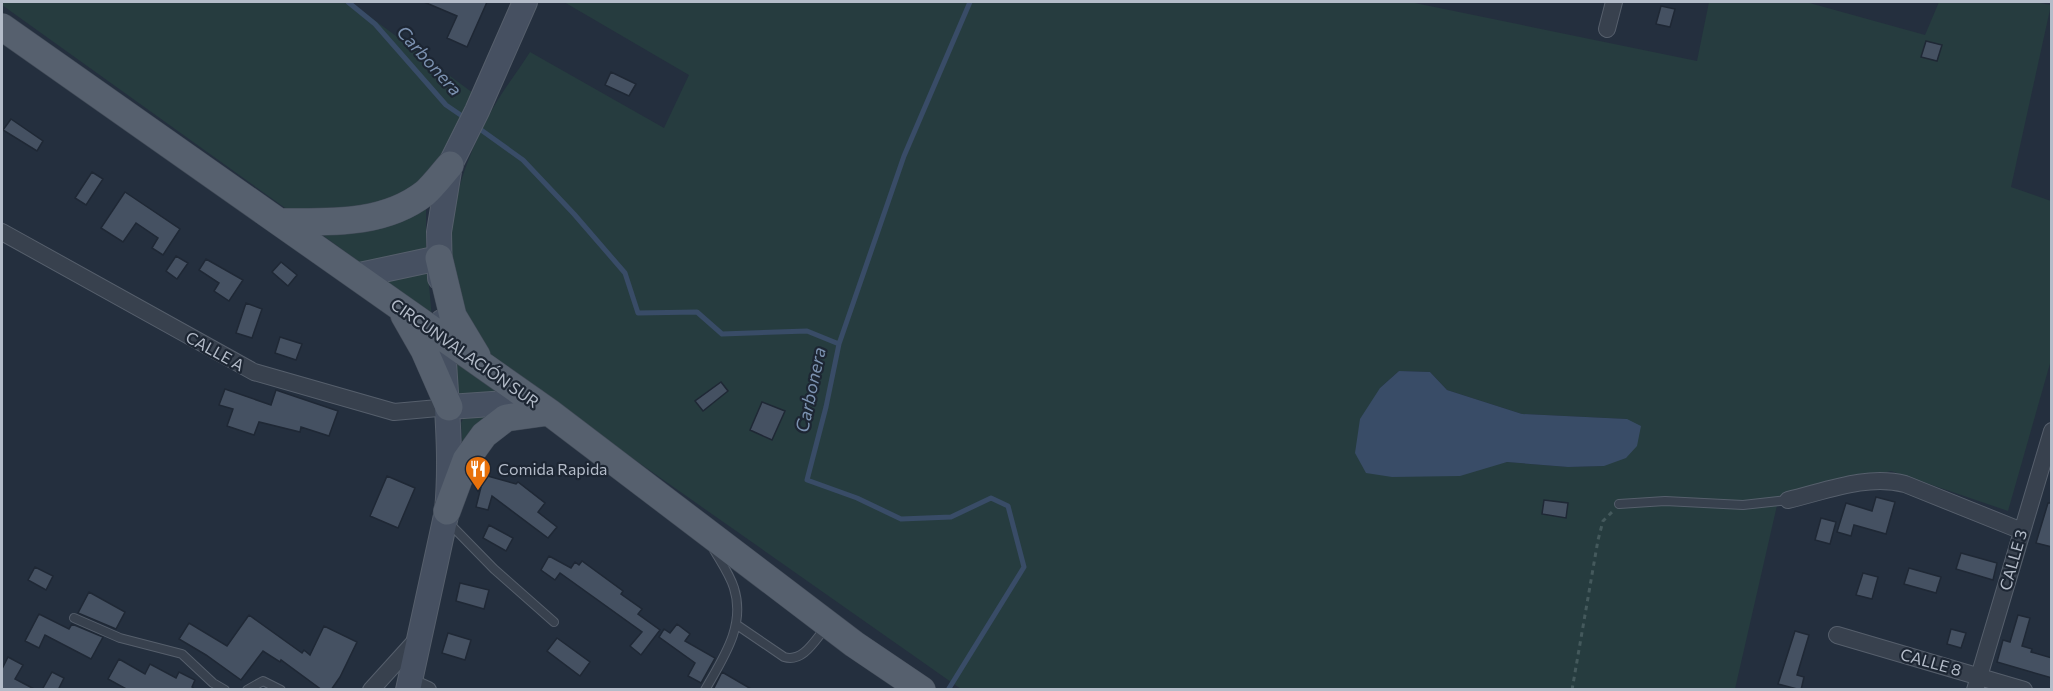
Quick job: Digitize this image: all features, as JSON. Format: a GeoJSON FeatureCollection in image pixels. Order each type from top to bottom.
{"type":"FeatureCollection","features":[{"type":"Feature","properties":{"kind":"main road"},"geometry":{"type":"LineString","coordinates":[[281,222],[341,222],[375,217],[404,206],[426,192],[450,165],[477,111],[525,2]]}},
{"type":"Feature","properties":{"kind":"main road","name":"CIRCUNVALACIÓN SUR"},"geometry":{"type":"LineString","coordinates":[[2,27],[281,222],[400,309],[483,364],[829,624],[922,690]]}},
{"type":"Feature","properties":{"kind":"main road"},"geometry":{"type":"LineString","coordinates":[[415,687],[420,635],[446,515],[450,483],[449,407],[442,337],[439,258],[440,224],[450,165]]}},
{"type":"Feature","properties":{"kind":"main road"},"geometry":{"type":"LineString","coordinates":[[355,276],[439,258]]}},
{"type":"Feature","properties":{"kind":"main road"},"geometry":{"type":"LineString","coordinates":[[439,258],[453,316],[483,364]]}},
{"type":"Feature","properties":{"kind":"main road"},"geometry":{"type":"LineString","coordinates":[[400,309],[424,350],[449,407]]}},
{"type":"Feature","properties":{"kind":"main road"},"geometry":{"type":"LineString","coordinates":[[449,407],[542,407]]}},
{"type":"Feature","properties":{"kind":"main road"},"geometry":{"type":"LineString","coordinates":[[446,515],[465,460],[484,435],[506,418],[542,407]]}},
{"type":"Feature","properties":{"kind":"street"},"geometry":{"type":"LineString","coordinates":[[1608,29],[1614,2]]}},
{"type":"Feature","properties":{"kind":"street","name":"CALLE A"},"geometry":{"type":"LineString","coordinates":[[2,232],[254,372],[394,412],[449,407]]}},
{"type":"Feature","properties":{"kind":"street","name":"CALLE 3"},"geometry":{"type":"LineString","coordinates":[[1977,683],[2052,431]]}},
{"type":"Feature","properties":{"kind":"street"},"geometry":{"type":"LineString","coordinates":[[1788,500],[1873,480],[1888,480],[1905,484],[2022,531]]}},
{"type":"Feature","properties":{"kind":"street"},"geometry":{"type":"LineString","coordinates":[[371,690],[420,635]]}},
{"type":"Feature","properties":{"kind":"street","name":"CALLE 8"},"geometry":{"type":"LineString","coordinates":[[1838,635],[1977,683],[2024,690]]}},
{"type":"Feature","properties":{"kind":"lane"},"geometry":{"type":"LineString","coordinates":[[1619,504],[1665,501],[1743,505],[1788,500]]}},
{"type":"Feature","properties":{"kind":"lane"},"geometry":{"type":"LineString","coordinates":[[446,515],[494,569],[554,622]]}},
{"type":"Feature","properties":{"kind":"lane"},"geometry":{"type":"LineString","coordinates":[[703,529],[734,587],[737,601],[737,625],[732,640],[705,690]]}},
{"type":"Feature","properties":{"kind":"lane"},"geometry":{"type":"LineString","coordinates":[[74,618],[120,638],[182,654],[213,683],[225,690]]}},
{"type":"Feature","properties":{"kind":"lane"},"geometry":{"type":"LineString","coordinates":[[737,625],[784,657],[792,659],[800,657],[829,624]]}},
{"type":"Feature","properties":{"kind":"lane"},"geometry":{"type":"LineString","coordinates":[[247,690],[263,681],[281,690]]}},
{"type":"Feature","properties":{"kind":"path"},"geometry":{"type":"LineString","coordinates":[[1572,690],[1598,540],[1603,521],[1619,504]]}},
{"type":"Feature","properties":{"kind":"green space"},"geometry":{"type":"Polygon","coordinates":[[[2,2],[350,2],[473,93],[456,134],[432,170],[405,195],[370,207],[288,210],[2,5],[2,2]]]}},
{"type":"Feature","properties":{"kind":"green space"},"geometry":{"type":"Polygon","coordinates":[[[564,2],[1410,2],[1697,61],[1709,2],[1806,2],[1925,35],[1939,2],[2035,2],[2051,5],[2011,187],[2051,201],[2051,360],[2008,511],[1891,471],[1778,501],[1735,689],[961,689],[487,356],[462,310],[453,278],[450,254],[455,204],[470,155],[480,132],[501,95],[530,52],[664,128],[689,75],[564,2]],[[1399,371],[1380,388],[1392,477],[1485,467],[1507,462],[1568,467],[1604,466],[1627,419],[1522,414],[1447,390],[1430,372],[1399,371]]]}},
{"type":"Feature","properties":{"kind":"green space"},"geometry":{"type":"Polygon","coordinates":[[[426,204],[426,255],[365,266],[321,234],[426,204]]]}},
{"type":"Feature","properties":{"kind":"green space"},"geometry":{"type":"Polygon","coordinates":[[[428,273],[432,319],[381,283],[428,273]]]}},
{"type":"Feature","properties":{"kind":"green space"},"geometry":{"type":"Polygon","coordinates":[[[454,358],[504,393],[458,397],[454,358]]]}},
{"type":"Feature","properties":{"kind":"green space"},"geometry":{"type":"Polygon","coordinates":[[[506,412],[463,452],[461,423],[465,415],[506,412]]]}},
{"type":"Feature","properties":{"kind":"water"},"geometry":{"type":"Polygon","coordinates":[[[1399,371],[1430,372],[1447,390],[1522,414],[1627,419],[1641,426],[1637,446],[1626,458],[1604,466],[1568,467],[1507,462],[1460,476],[1392,477],[1366,473],[1355,453],[1360,419],[1380,388],[1399,371]]]}},
{"type":"Feature","properties":{"kind":"building"},"geometry":{"type":"Polygon","coordinates":[[[424,2],[487,2],[467,47],[447,38],[457,16],[424,2]]]}},
{"type":"Feature","properties":{"kind":"building"},"geometry":{"type":"Polygon","coordinates":[[[1661,6],[1675,9],[1670,27],[1656,24],[1661,6]]]}},
{"type":"Feature","properties":{"kind":"building"},"geometry":{"type":"Polygon","coordinates":[[[1926,41],[1942,45],[1937,61],[1921,57],[1926,41]]]}},
{"type":"Feature","properties":{"kind":"building"},"geometry":{"type":"Polygon","coordinates":[[[611,72],[636,84],[629,96],[605,85],[611,72]]]}},
{"type":"Feature","properties":{"kind":"building"},"geometry":{"type":"Polygon","coordinates":[[[11,119],[43,141],[37,151],[3,130],[11,119]]]}},
{"type":"Feature","properties":{"kind":"building"},"geometry":{"type":"Polygon","coordinates":[[[92,172],[103,179],[86,205],[75,198],[92,172]]]}},
{"type":"Feature","properties":{"kind":"building"},"geometry":{"type":"Polygon","coordinates":[[[125,192],[180,229],[163,255],[152,248],[158,238],[136,223],[123,242],[101,228],[125,192]]]}},
{"type":"Feature","properties":{"kind":"building"},"geometry":{"type":"Polygon","coordinates":[[[176,256],[188,263],[177,279],[166,271],[176,256]]]}},
{"type":"Feature","properties":{"kind":"building"},"geometry":{"type":"Polygon","coordinates":[[[206,259],[243,280],[229,301],[214,291],[219,283],[199,270],[206,259]]]}},
{"type":"Feature","properties":{"kind":"building"},"geometry":{"type":"Polygon","coordinates":[[[281,262],[297,275],[288,286],[272,272],[281,262]]]}},
{"type":"Feature","properties":{"kind":"building"},"geometry":{"type":"Polygon","coordinates":[[[246,303],[262,309],[252,338],[236,333],[246,303]]]}},
{"type":"Feature","properties":{"kind":"building"},"geometry":{"type":"Polygon","coordinates":[[[280,337],[302,344],[296,360],[275,353],[280,337]]]}},
{"type":"Feature","properties":{"kind":"building"},"geometry":{"type":"Polygon","coordinates":[[[721,382],[728,391],[703,411],[695,401],[721,382]]]}},
{"type":"Feature","properties":{"kind":"building"},"geometry":{"type":"Polygon","coordinates":[[[225,389],[271,405],[276,390],[338,411],[329,436],[301,427],[300,432],[259,422],[254,435],[227,426],[233,409],[219,405],[225,389]]]}},
{"type":"Feature","properties":{"kind":"building"},"geometry":{"type":"Polygon","coordinates":[[[762,402],[785,411],[772,440],[750,430],[762,402]]]}},
{"type":"Feature","properties":{"kind":"building"},"geometry":{"type":"Polygon","coordinates":[[[484,475],[516,484],[518,482],[545,503],[538,512],[557,527],[548,538],[492,496],[488,510],[476,507],[484,475]]]}},
{"type":"Feature","properties":{"kind":"building"},"geometry":{"type":"Polygon","coordinates":[[[387,476],[415,488],[398,528],[370,516],[387,476]]]}},
{"type":"Feature","properties":{"kind":"building"},"geometry":{"type":"Polygon","coordinates":[[[1876,497],[1895,502],[1886,534],[1854,525],[1851,536],[1837,532],[1846,503],[1872,511],[1876,497]]]}},
{"type":"Feature","properties":{"kind":"building"},"geometry":{"type":"Polygon","coordinates":[[[1544,500],[1568,503],[1566,518],[1542,514],[1544,500]]]}},
{"type":"Feature","properties":{"kind":"building"},"geometry":{"type":"Polygon","coordinates":[[[2048,503],[2052,503],[2052,547],[2036,543],[2048,503]]]}},
{"type":"Feature","properties":{"kind":"building"},"geometry":{"type":"Polygon","coordinates":[[[1821,518],[1836,522],[1830,544],[1815,540],[1821,518]]]}},
{"type":"Feature","properties":{"kind":"building"},"geometry":{"type":"Polygon","coordinates":[[[489,525],[513,538],[506,551],[483,538],[489,525]]]}},
{"type":"Feature","properties":{"kind":"building"},"geometry":{"type":"Polygon","coordinates":[[[1961,553],[1997,563],[1993,580],[1956,569],[1961,553]]]}},
{"type":"Feature","properties":{"kind":"building"},"geometry":{"type":"Polygon","coordinates":[[[549,556],[571,568],[575,562],[579,565],[582,561],[623,591],[621,594],[642,609],[638,614],[660,630],[641,655],[630,646],[642,632],[560,573],[555,580],[541,570],[549,556]]]}},
{"type":"Feature","properties":{"kind":"building"},"geometry":{"type":"Polygon","coordinates":[[[35,567],[53,576],[46,590],[28,580],[35,567]]]}},
{"type":"Feature","properties":{"kind":"building"},"geometry":{"type":"Polygon","coordinates":[[[1909,568],[1941,577],[1936,593],[1904,584],[1909,568]]]}},
{"type":"Feature","properties":{"kind":"building"},"geometry":{"type":"Polygon","coordinates":[[[1863,573],[1878,577],[1872,599],[1856,595],[1863,573]]]}},
{"type":"Feature","properties":{"kind":"building"},"geometry":{"type":"Polygon","coordinates":[[[460,583],[489,590],[484,609],[456,601],[460,583]]]}},
{"type":"Feature","properties":{"kind":"building"},"geometry":{"type":"Polygon","coordinates":[[[89,592],[125,612],[116,629],[78,613],[89,592]]]}},
{"type":"Feature","properties":{"kind":"building"},"geometry":{"type":"Polygon","coordinates":[[[39,614],[69,629],[72,624],[103,637],[91,659],[45,635],[39,648],[25,641],[39,614]]]}},
{"type":"Feature","properties":{"kind":"building"},"geometry":{"type":"Polygon","coordinates":[[[249,615],[302,653],[304,650],[310,655],[324,626],[357,642],[331,690],[322,690],[281,660],[280,662],[263,651],[241,680],[179,639],[189,623],[227,646],[249,615]]]}},
{"type":"Feature","properties":{"kind":"building"},"geometry":{"type":"Polygon","coordinates":[[[2018,615],[2030,618],[2022,646],[2032,649],[2031,652],[2052,658],[2052,678],[1997,662],[2003,640],[2010,642],[2018,615]]]}},
{"type":"Feature","properties":{"kind":"building"},"geometry":{"type":"Polygon","coordinates":[[[677,624],[690,634],[685,641],[715,658],[701,683],[688,676],[695,663],[659,637],[664,629],[670,633],[677,624]]]}},
{"type":"Feature","properties":{"kind":"building"},"geometry":{"type":"Polygon","coordinates":[[[1951,629],[1966,633],[1961,648],[1947,644],[1951,629]]]}},
{"type":"Feature","properties":{"kind":"building"},"geometry":{"type":"Polygon","coordinates":[[[1795,631],[1809,635],[1797,675],[1804,677],[1801,690],[1778,684],[1795,631]]]}},
{"type":"Feature","properties":{"kind":"building"},"geometry":{"type":"Polygon","coordinates":[[[448,633],[471,640],[465,660],[442,653],[448,633]]]}},
{"type":"Feature","properties":{"kind":"building"},"geometry":{"type":"Polygon","coordinates":[[[557,638],[590,662],[580,676],[547,651],[557,638]]]}},
{"type":"Feature","properties":{"kind":"building"},"geometry":{"type":"Polygon","coordinates":[[[8,657],[23,665],[15,679],[36,690],[2,690],[2,669],[8,657]]]}},
{"type":"Feature","properties":{"kind":"building"},"geometry":{"type":"Polygon","coordinates":[[[119,659],[145,674],[150,664],[176,678],[179,672],[195,680],[192,687],[196,690],[128,690],[108,679],[119,659]]]}},
{"type":"Feature","properties":{"kind":"building"},"geometry":{"type":"Polygon","coordinates":[[[52,672],[64,678],[58,690],[42,690],[52,672]]]}},
{"type":"Feature","properties":{"kind":"building"},"geometry":{"type":"Polygon","coordinates":[[[722,672],[753,690],[713,690],[722,672]]]}},
{"type":"Feature","properties":{"kind":"waterway","name":"Carbonera"},"geometry":{"type":"LineString","coordinates":[[348,2],[375,24],[446,105],[465,118]]}},
{"type":"Feature","properties":{"kind":"waterway"},"geometry":{"type":"LineString","coordinates":[[839,344],[904,156],[970,2]]}},
{"type":"Feature","properties":{"kind":"waterway","name":"Carbonera"},"geometry":{"type":"LineString","coordinates":[[477,127],[523,160],[574,214],[625,273],[638,313],[697,312],[722,334],[807,331],[839,344],[807,480],[857,498],[901,519],[951,517],[991,498],[1008,506],[1024,567],[948,690]]}},
{"type":"Feature","properties":{"kind":"place","name":"Comida Rapida"},"geometry":{"type":"Point","coordinates":[478,492]}}]}
